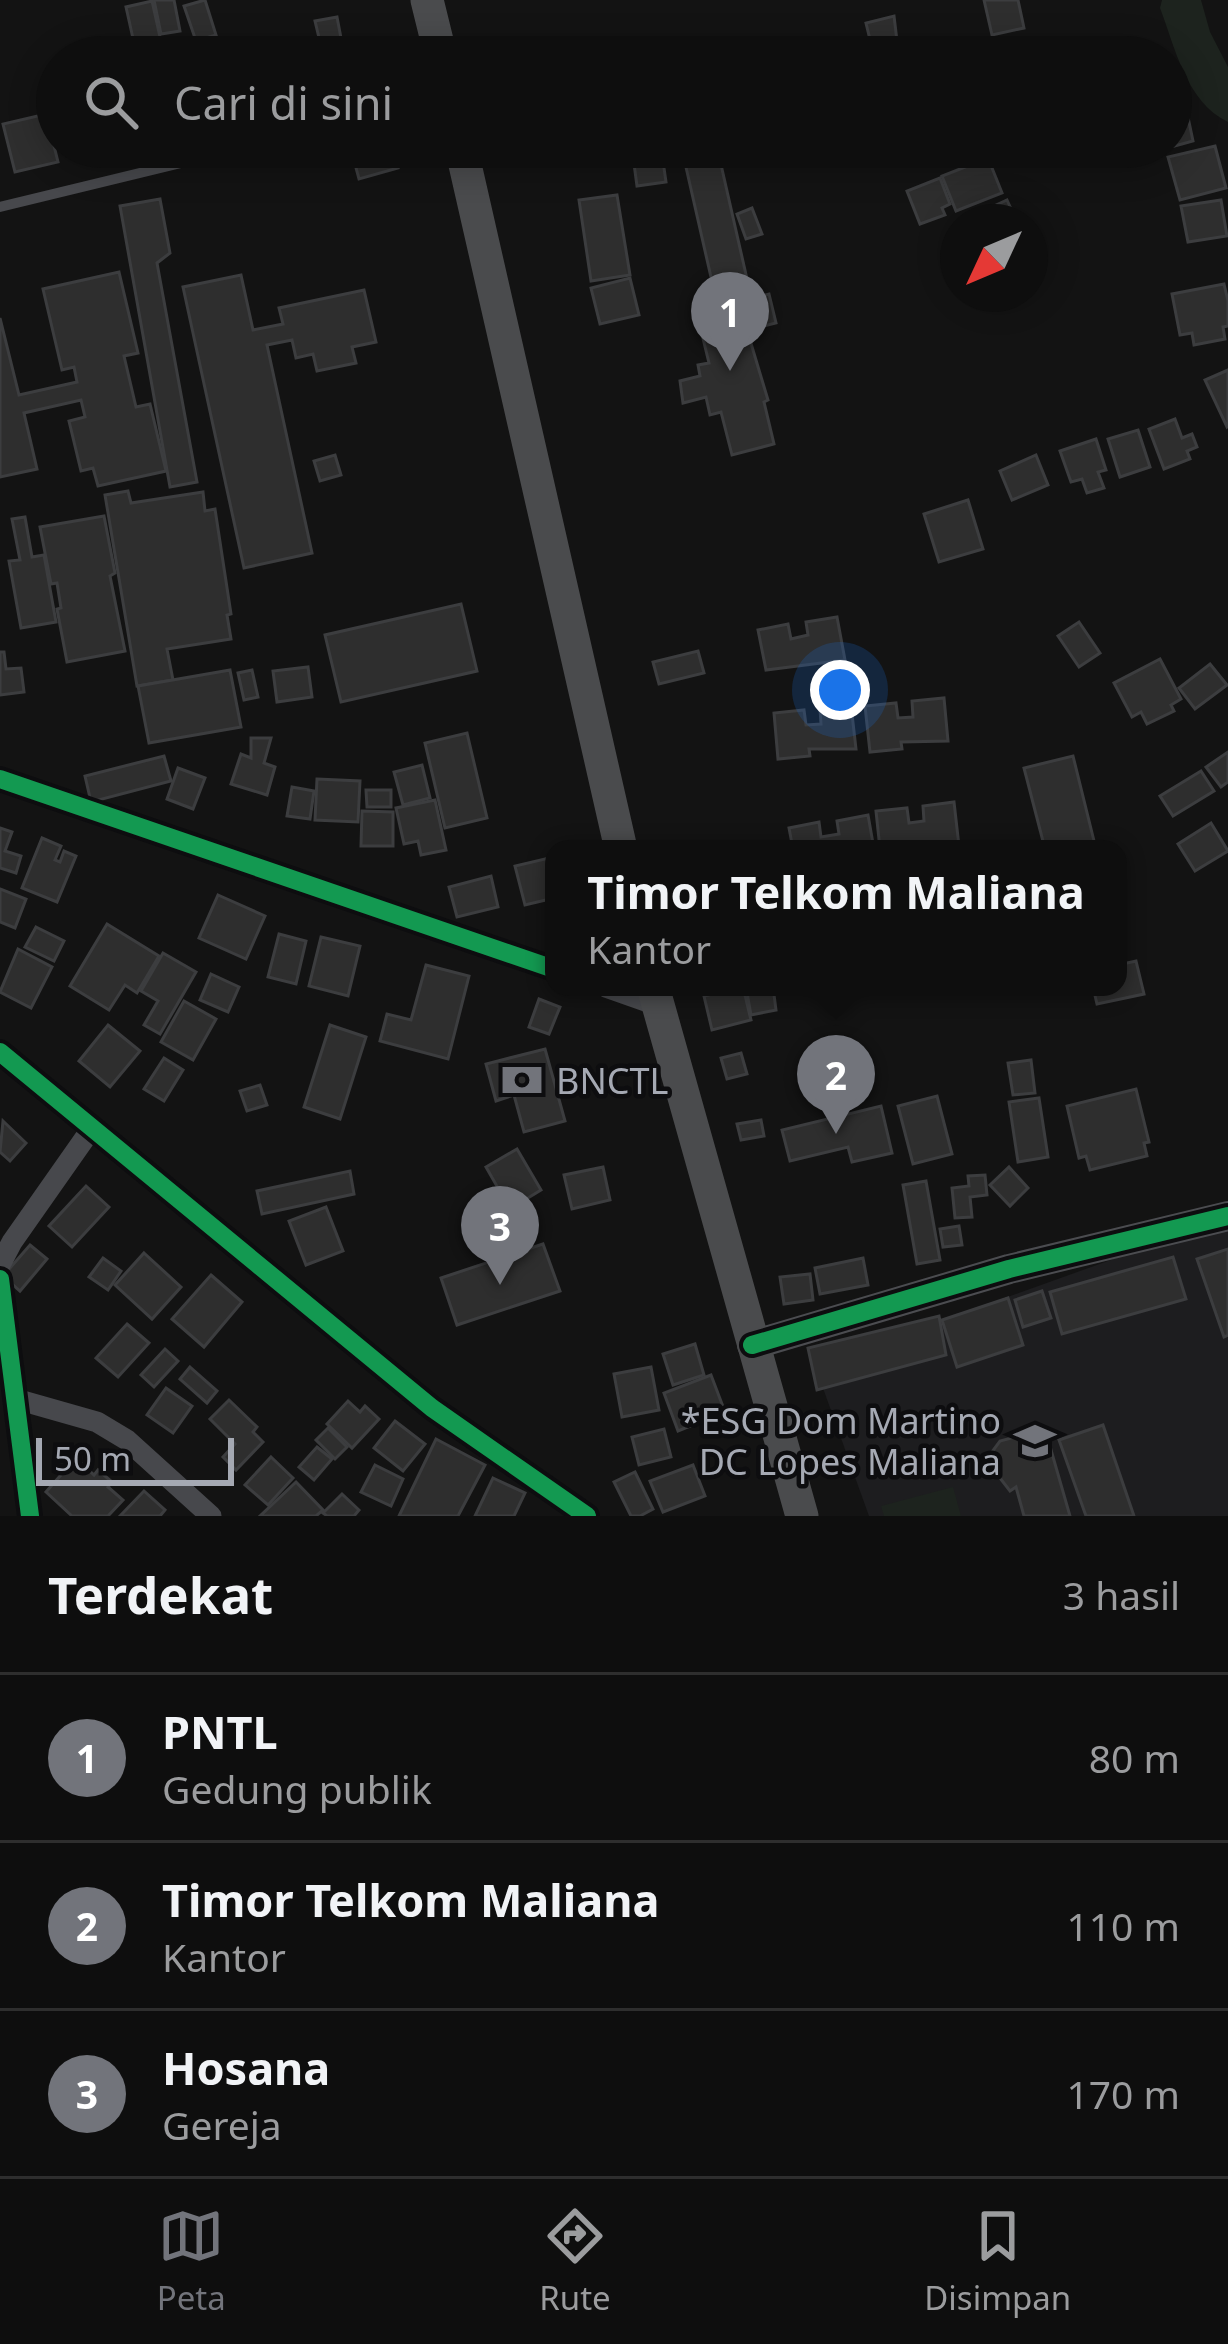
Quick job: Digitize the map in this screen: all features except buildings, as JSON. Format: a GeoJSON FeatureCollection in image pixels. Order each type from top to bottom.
{"type":"FeatureCollection","features":[{"type":"Feature","properties":{"kind":"main road"},"geometry":{"type":"LineString","coordinates":[[427,0],[435,36]]}},
{"type":"Feature","properties":{"kind":"main road"},"geometry":{"type":"LineString","coordinates":[[466,168],[619,840]]}},
{"type":"Feature","properties":{"kind":"main road"},"geometry":{"type":"LineString","coordinates":[[655,996],[802,1516]]}},
{"type":"Feature","properties":{"kind":"street"},"geometry":{"type":"LineString","coordinates":[[0,779],[545,966]]}},
{"type":"Feature","properties":{"kind":"street"},"geometry":{"type":"LineString","coordinates":[[0,1052],[432,1408],[587,1516]]}},
{"type":"Feature","properties":{"kind":"street"},"geometry":{"type":"LineString","coordinates":[[0,1265],[92,1128]]}},
{"type":"Feature","properties":{"kind":"street"},"geometry":{"type":"LineString","coordinates":[[752,1345],[1010,1269],[1228,1216]]}},
{"type":"Feature","properties":{"kind":"street"},"geometry":{"type":"LineString","coordinates":[[0,1279],[31,1516]]}},
{"type":"Feature","properties":{"kind":"street"},"geometry":{"type":"LineString","coordinates":[[16,1399],[97,1422],[127,1440],[211,1516]]}},
{"type":"Feature","properties":{"kind":"lane"},"geometry":{"type":"LineString","coordinates":[[0,207],[161,168]]}},
{"type":"Feature","properties":{"kind":"shaded area"},"geometry":{"type":"Polygon","coordinates":[[[1162,0],[1201,0],[1210,32],[1228,67],[1228,122],[1192,87],[1192,36],[1170,36],[1160,8],[1162,0]]]}},
{"type":"Feature","properties":{"kind":"shaded area","name":"*ESG Dom Martino DC Lopes Maliana"},"geometry":{"type":"Polygon","coordinates":[[[1228,1218],[1228,1516],[869,1516],[815,1366],[1228,1218]]]}},
{"type":"Feature","properties":{"kind":"shaded area"},"geometry":{"type":"Polygon","coordinates":[[[953,1487],[961,1516],[884,1516],[881,1506],[953,1487]]]}},
{"type":"Feature","properties":{"kind":"cycle path"},"geometry":{"type":"LineString","coordinates":[[0,779],[545,966]]}},
{"type":"Feature","properties":{"kind":"cycle path"},"geometry":{"type":"LineString","coordinates":[[0,1052],[432,1408],[587,1516]]}},
{"type":"Feature","properties":{"kind":"cycle path"},"geometry":{"type":"LineString","coordinates":[[752,1345],[1009,1269],[1228,1216]]}},
{"type":"Feature","properties":{"kind":"cycle path"},"geometry":{"type":"LineString","coordinates":[[0,1279],[30,1516]]}},
{"type":"Feature","properties":{"kind":"place","name":"PNTL"},"geometry":{"type":"Point","coordinates":[730,371]}},
{"type":"Feature","properties":{"kind":"place","name":"BNCTL"},"geometry":{"type":"Point","coordinates":[522,1080]}},
{"type":"Feature","properties":{"kind":"place","name":"Timor Telkom Maliana"},"geometry":{"type":"Point","coordinates":[836,1134]}},
{"type":"Feature","properties":{"kind":"place","name":"Hosana"},"geometry":{"type":"Point","coordinates":[500,1285]}},
{"type":"Feature","properties":{"kind":"place","name":"*ESG Dom Martino DC Lopes Maliana"},"geometry":{"type":"Point","coordinates":[1035,1441]}}]}
